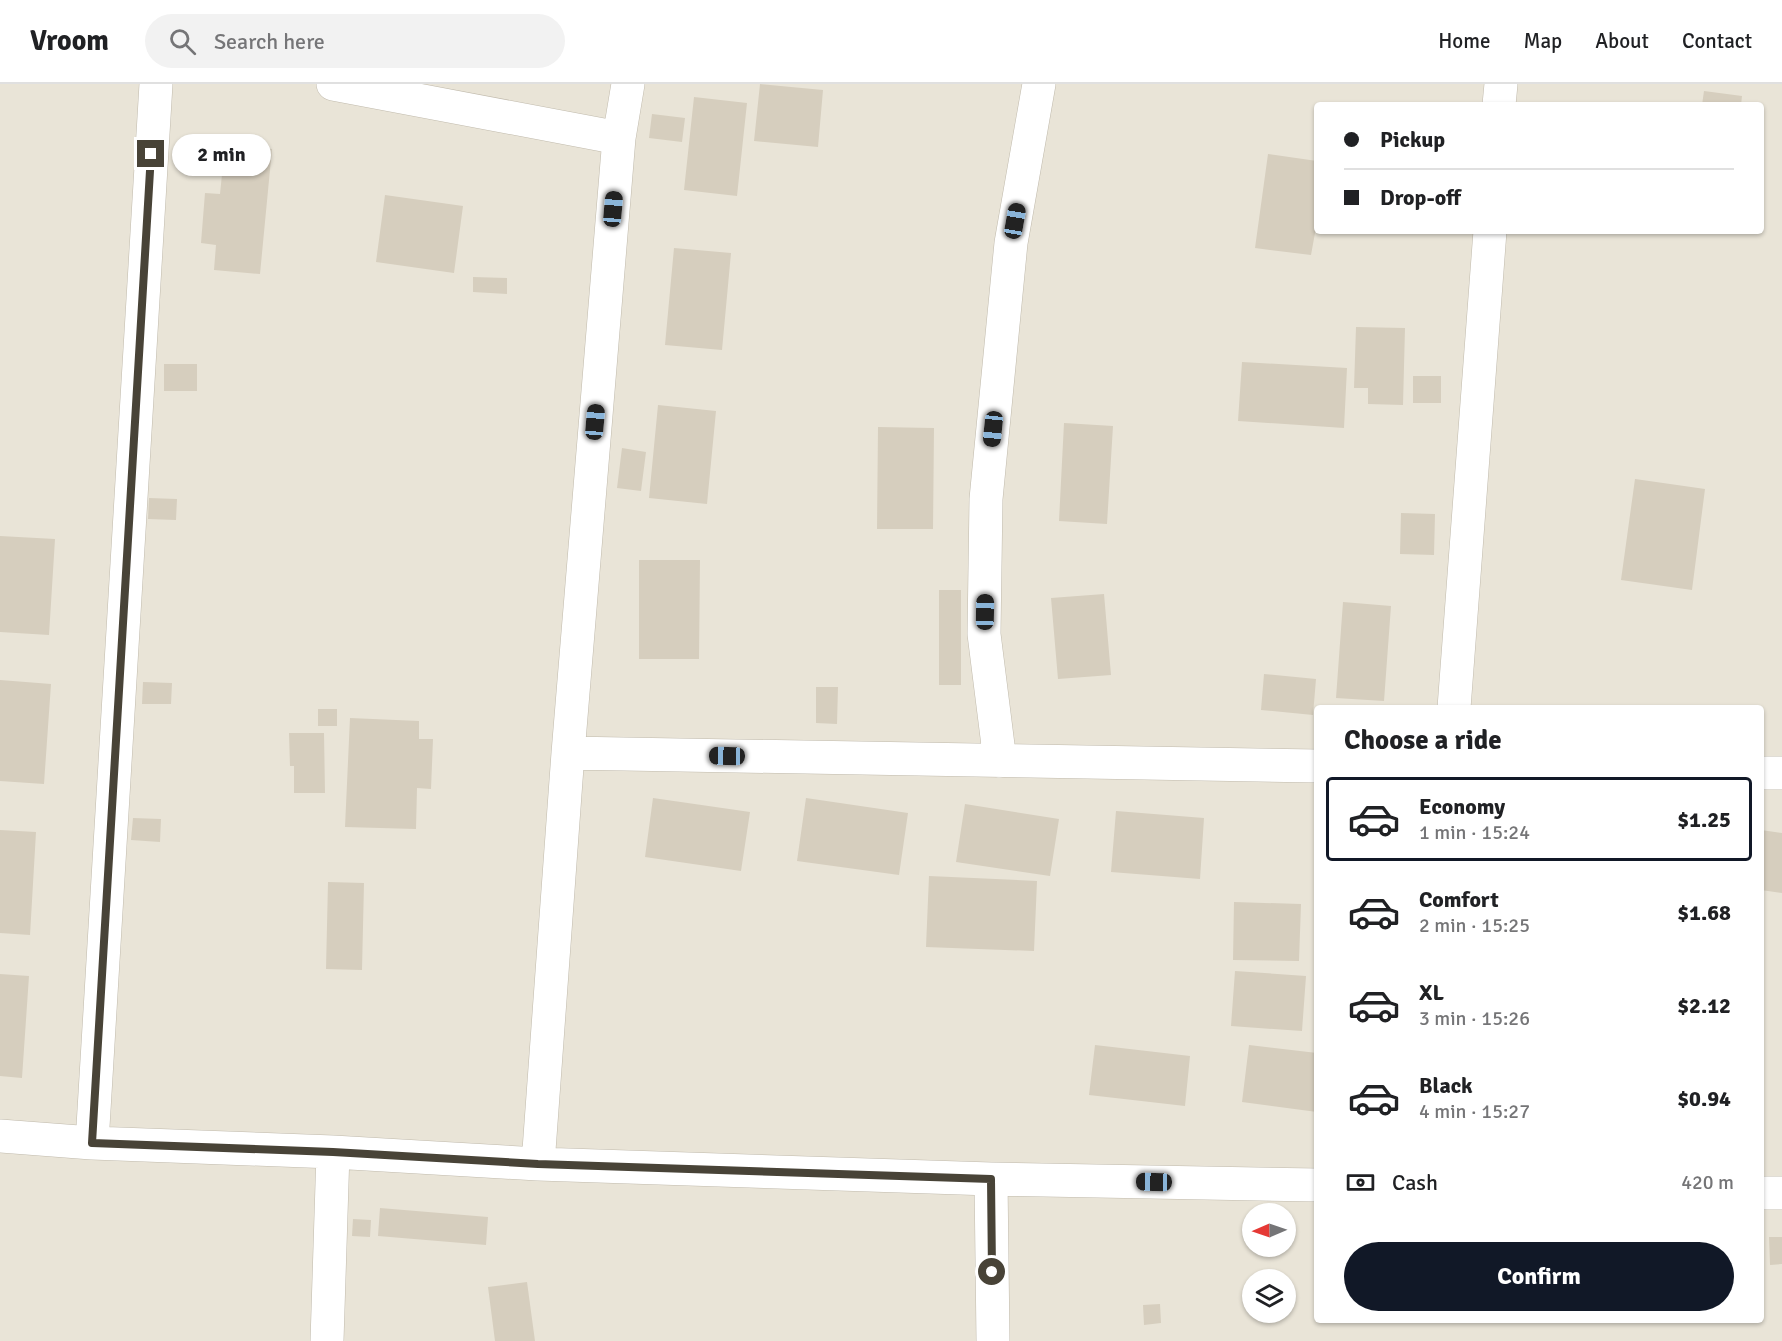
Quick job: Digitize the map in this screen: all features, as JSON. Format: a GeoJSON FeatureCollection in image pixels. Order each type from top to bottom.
{"type":"FeatureCollection","features":[{"type":"Feature","properties":{"kind":"street"},"geometry":{"type":"LineString","coordinates":[[92,1143],[156,84]]}},
{"type":"Feature","properties":{"kind":"street"},"geometry":{"type":"LineString","coordinates":[[333,84],[619,138]]}},
{"type":"Feature","properties":{"kind":"street"},"geometry":{"type":"LineString","coordinates":[[538,1164],[567,753],[619,138],[628,84]]}},
{"type":"Feature","properties":{"kind":"street"},"geometry":{"type":"LineString","coordinates":[[1000,761],[984,634],[986,499],[1011,243],[1039,84]]}},
{"type":"Feature","properties":{"kind":"street"},"geometry":{"type":"LineString","coordinates":[[1499,102],[1501,84]]}},
{"type":"Feature","properties":{"kind":"street"},"geometry":{"type":"LineString","coordinates":[[1454,705],[1490,234]]}},
{"type":"Feature","properties":{"kind":"street"},"geometry":{"type":"LineString","coordinates":[[567,753],[1314,766]]}},
{"type":"Feature","properties":{"kind":"street"},"geometry":{"type":"LineString","coordinates":[[1764,773],[1782,773]]}},
{"type":"Feature","properties":{"kind":"street"},"geometry":{"type":"LineString","coordinates":[[0,1136],[92,1143],[333,1152],[538,1164],[991,1179],[1314,1185]]}},
{"type":"Feature","properties":{"kind":"street"},"geometry":{"type":"LineString","coordinates":[[327,1341],[333,1152]]}},
{"type":"Feature","properties":{"kind":"street"},"geometry":{"type":"LineString","coordinates":[[991,1179],[993,1341]]}},
{"type":"Feature","properties":{"kind":"street"},"geometry":{"type":"LineString","coordinates":[[1764,1193],[1782,1193]]}},
{"type":"Feature","properties":{"kind":"shaded area"},"geometry":{"type":"Polygon","coordinates":[[[0,84],[1782,84],[1782,1341],[0,1341],[0,84]]]}},
{"type":"Feature","properties":{"kind":"building"},"geometry":{"type":"Polygon","coordinates":[[[760,84],[823,90],[818,147],[754,141],[760,84]]]}},
{"type":"Feature","properties":{"kind":"building"},"geometry":{"type":"Polygon","coordinates":[[[1704,91],[1742,96],[1741,102],[1702,102],[1704,91]]]}},
{"type":"Feature","properties":{"kind":"building"},"geometry":{"type":"Polygon","coordinates":[[[694,97],[747,103],[737,196],[684,190],[694,97]]]}},
{"type":"Feature","properties":{"kind":"building"},"geometry":{"type":"Polygon","coordinates":[[[652,114],[685,118],[682,142],[649,138],[652,114]]]}},
{"type":"Feature","properties":{"kind":"building"},"geometry":{"type":"Polygon","coordinates":[[[225,145],[272,149],[260,274],[214,270],[216,245],[201,243],[205,193],[220,194],[225,145]]]}},
{"type":"Feature","properties":{"kind":"building"},"geometry":{"type":"Polygon","coordinates":[[[1268,154],[1314,161],[1315,234],[1311,255],[1255,248],[1268,154]]]}},
{"type":"Feature","properties":{"kind":"building"},"geometry":{"type":"Polygon","coordinates":[[[385,195],[463,206],[454,273],[376,262],[385,195]]]}},
{"type":"Feature","properties":{"kind":"building"},"geometry":{"type":"Polygon","coordinates":[[[674,248],[731,253],[722,350],[665,345],[674,248]]]}},
{"type":"Feature","properties":{"kind":"building"},"geometry":{"type":"Polygon","coordinates":[[[473,277],[507,278],[507,294],[473,292],[473,277]]]}},
{"type":"Feature","properties":{"kind":"building"},"geometry":{"type":"Polygon","coordinates":[[[1356,327],[1405,328],[1403,405],[1368,404],[1368,388],[1354,388],[1356,327]]]}},
{"type":"Feature","properties":{"kind":"building"},"geometry":{"type":"Polygon","coordinates":[[[1242,362],[1347,368],[1344,428],[1238,421],[1242,362]]]}},
{"type":"Feature","properties":{"kind":"building"},"geometry":{"type":"Polygon","coordinates":[[[164,364],[197,364],[197,391],[164,391],[164,364]]]}},
{"type":"Feature","properties":{"kind":"building"},"geometry":{"type":"Polygon","coordinates":[[[1413,376],[1441,376],[1441,403],[1413,403],[1413,376]]]}},
{"type":"Feature","properties":{"kind":"building"},"geometry":{"type":"Polygon","coordinates":[[[658,405],[716,411],[707,504],[649,498],[658,405]]]}},
{"type":"Feature","properties":{"kind":"building"},"geometry":{"type":"Polygon","coordinates":[[[1064,423],[1113,426],[1107,524],[1059,521],[1064,423]]]}},
{"type":"Feature","properties":{"kind":"building"},"geometry":{"type":"Polygon","coordinates":[[[878,427],[934,428],[933,529],[877,529],[878,427]]]}},
{"type":"Feature","properties":{"kind":"building"},"geometry":{"type":"Polygon","coordinates":[[[622,448],[646,452],[641,491],[617,488],[622,448]]]}},
{"type":"Feature","properties":{"kind":"building"},"geometry":{"type":"Polygon","coordinates":[[[1635,479],[1705,489],[1692,590],[1621,580],[1635,479]]]}},
{"type":"Feature","properties":{"kind":"building"},"geometry":{"type":"Polygon","coordinates":[[[149,498],[177,499],[176,520],[148,519],[149,498]]]}},
{"type":"Feature","properties":{"kind":"building"},"geometry":{"type":"Polygon","coordinates":[[[1401,513],[1435,514],[1434,555],[1400,554],[1401,513]]]}},
{"type":"Feature","properties":{"kind":"building"},"geometry":{"type":"Polygon","coordinates":[[[0,536],[55,539],[49,635],[0,632],[0,536]]]}},
{"type":"Feature","properties":{"kind":"building"},"geometry":{"type":"Polygon","coordinates":[[[639,560],[700,560],[699,659],[639,659],[639,560]]]}},
{"type":"Feature","properties":{"kind":"building"},"geometry":{"type":"Polygon","coordinates":[[[939,590],[961,590],[961,685],[939,685],[939,590]]]}},
{"type":"Feature","properties":{"kind":"building"},"geometry":{"type":"Polygon","coordinates":[[[1104,594],[1111,675],[1058,679],[1051,598],[1104,594]]]}},
{"type":"Feature","properties":{"kind":"building"},"geometry":{"type":"Polygon","coordinates":[[[1343,602],[1391,606],[1384,701],[1336,698],[1343,602]]]}},
{"type":"Feature","properties":{"kind":"building"},"geometry":{"type":"Polygon","coordinates":[[[1264,674],[1316,679],[1313,715],[1261,710],[1264,674]]]}},
{"type":"Feature","properties":{"kind":"building"},"geometry":{"type":"Polygon","coordinates":[[[0,680],[51,684],[44,784],[0,781],[0,680]]]}},
{"type":"Feature","properties":{"kind":"building"},"geometry":{"type":"Polygon","coordinates":[[[143,682],[172,683],[171,704],[142,704],[143,682]]]}},
{"type":"Feature","properties":{"kind":"building"},"geometry":{"type":"Polygon","coordinates":[[[816,687],[838,687],[837,724],[816,723],[816,687]]]}},
{"type":"Feature","properties":{"kind":"building"},"geometry":{"type":"Polygon","coordinates":[[[318,709],[337,709],[337,726],[318,726],[318,709]]]}},
{"type":"Feature","properties":{"kind":"building"},"geometry":{"type":"Polygon","coordinates":[[[350,718],[419,721],[419,739],[433,739],[431,789],[417,788],[416,829],[345,827],[350,718]]]}},
{"type":"Feature","properties":{"kind":"building"},"geometry":{"type":"Polygon","coordinates":[[[289,733],[324,733],[325,793],[294,793],[294,766],[290,766],[289,733]]]}},
{"type":"Feature","properties":{"kind":"building"},"geometry":{"type":"Polygon","coordinates":[[[653,798],[750,812],[741,871],[645,857],[653,798]]]}},
{"type":"Feature","properties":{"kind":"building"},"geometry":{"type":"Polygon","coordinates":[[[806,798],[908,813],[899,875],[797,861],[806,798]]]}},
{"type":"Feature","properties":{"kind":"building"},"geometry":{"type":"Polygon","coordinates":[[[965,804],[1059,819],[1050,876],[956,862],[965,804]]]}},
{"type":"Feature","properties":{"kind":"building"},"geometry":{"type":"Polygon","coordinates":[[[1116,811],[1204,818],[1200,879],[1111,872],[1116,811]]]}},
{"type":"Feature","properties":{"kind":"building"},"geometry":{"type":"Polygon","coordinates":[[[133,818],[161,819],[160,842],[131,840],[133,818]]]}},
{"type":"Feature","properties":{"kind":"building"},"geometry":{"type":"Polygon","coordinates":[[[0,830],[36,832],[30,935],[0,933],[0,830]]]}},
{"type":"Feature","properties":{"kind":"building"},"geometry":{"type":"Polygon","coordinates":[[[1764,830],[1782,833],[1782,893],[1764,890],[1764,830]]]}},
{"type":"Feature","properties":{"kind":"building"},"geometry":{"type":"Polygon","coordinates":[[[929,876],[1037,881],[1034,951],[926,947],[929,876]]]}},
{"type":"Feature","properties":{"kind":"building"},"geometry":{"type":"Polygon","coordinates":[[[328,882],[364,883],[362,970],[326,969],[328,882]]]}},
{"type":"Feature","properties":{"kind":"building"},"geometry":{"type":"Polygon","coordinates":[[[1234,902],[1301,904],[1299,961],[1233,960],[1234,902]]]}},
{"type":"Feature","properties":{"kind":"building"},"geometry":{"type":"Polygon","coordinates":[[[1235,971],[1306,976],[1302,1031],[1231,1026],[1235,971]]]}},
{"type":"Feature","properties":{"kind":"building"},"geometry":{"type":"Polygon","coordinates":[[[0,974],[29,976],[22,1078],[0,1076],[0,974]]]}},
{"type":"Feature","properties":{"kind":"building"},"geometry":{"type":"Polygon","coordinates":[[[1095,1045],[1190,1056],[1185,1106],[1089,1095],[1095,1045]]]}},
{"type":"Feature","properties":{"kind":"building"},"geometry":{"type":"Polygon","coordinates":[[[1249,1045],[1314,1053],[1314,1112],[1242,1102],[1249,1045]]]}},
{"type":"Feature","properties":{"kind":"building"},"geometry":{"type":"Polygon","coordinates":[[[380,1208],[488,1217],[486,1245],[378,1236],[380,1208]]]}},
{"type":"Feature","properties":{"kind":"building"},"geometry":{"type":"Polygon","coordinates":[[[353,1219],[371,1220],[370,1237],[352,1236],[353,1219]]]}},
{"type":"Feature","properties":{"kind":"building"},"geometry":{"type":"Polygon","coordinates":[[[1769,1237],[1782,1237],[1782,1264],[1770,1265],[1769,1237]]]}},
{"type":"Feature","properties":{"kind":"building"},"geometry":{"type":"Polygon","coordinates":[[[527,1282],[535,1341],[495,1341],[488,1287],[527,1282]]]}},
{"type":"Feature","properties":{"kind":"building"},"geometry":{"type":"Polygon","coordinates":[[[1160,1304],[1161,1323],[1144,1325],[1143,1305],[1160,1304]]]}},
{"type":"Feature","properties":{"kind":"route"},"geometry":{"type":"LineString","coordinates":[[151,154],[92,1143],[333,1152],[538,1164],[991,1179],[992,1272]]}}]}
